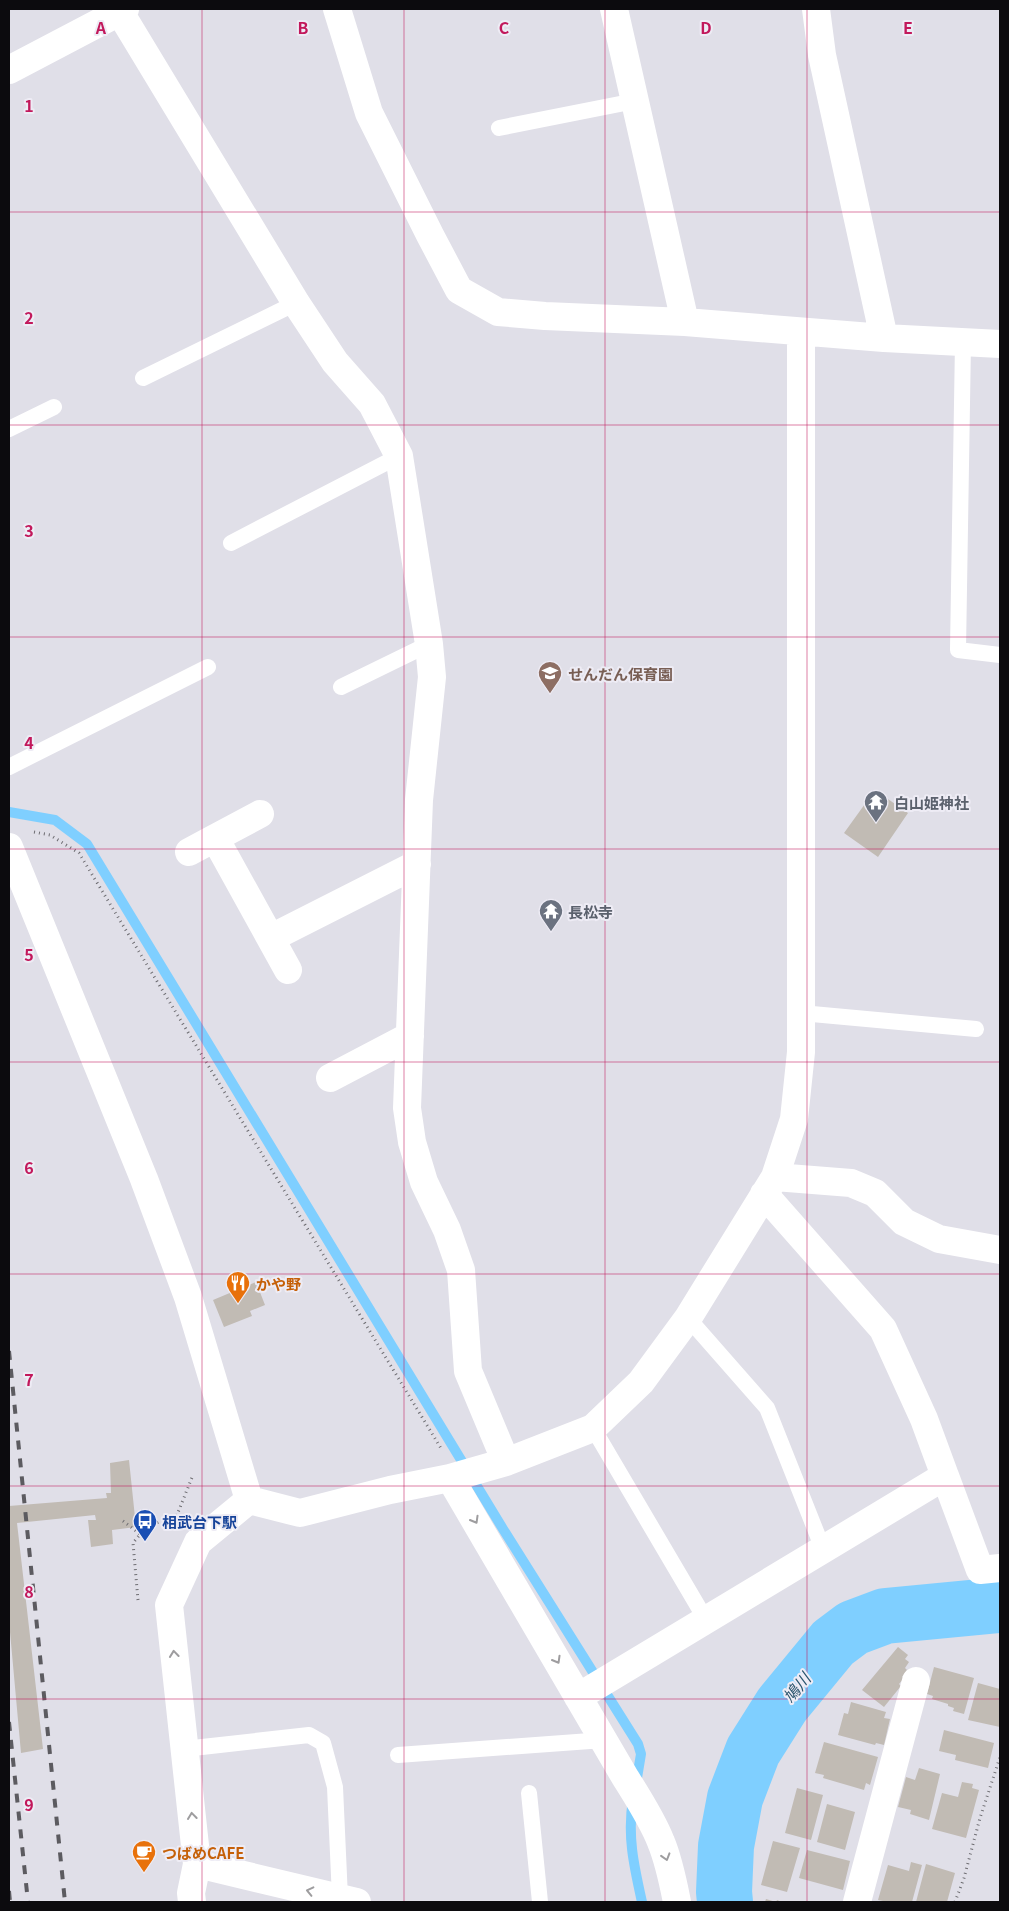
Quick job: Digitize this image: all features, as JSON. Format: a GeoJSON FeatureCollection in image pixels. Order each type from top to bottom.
{"type":"FeatureCollection","features":[{"type":"Feature","properties":{"kind":"street"},"geometry":{"type":"LineString","coordinates":[[337,9],[369,113],[460,290],[498,312],[685,322],[884,338],[1000,344]]}},
{"type":"Feature","properties":{"kind":"street"},"geometry":{"type":"LineString","coordinates":[[614,9],[685,322]]}},
{"type":"Feature","properties":{"kind":"street"},"geometry":{"type":"LineString","coordinates":[[816,9],[822,55],[884,338]]}},
{"type":"Feature","properties":{"kind":"street"},"geometry":{"type":"LineString","coordinates":[[9,70],[121,10],[296,303],[335,362],[372,404],[399,456],[429,644],[432,677],[419,800],[407,1108],[412,1142],[424,1182],[447,1230],[461,1270],[475,1471],[585,1693],[604,1740],[648,1814],[662,1842],[677,1902]]}},
{"type":"Feature","properties":{"kind":"street"},"geometry":{"type":"LineString","coordinates":[[249,1500],[300,1513],[475,1471],[593,1428],[641,1382],[688,1318],[769,1186],[794,1119],[801,1052],[801,332]]}},
{"type":"Feature","properties":{"kind":"street"},"geometry":{"type":"LineString","coordinates":[[189,852],[260,814]]}},
{"type":"Feature","properties":{"kind":"street"},"geometry":{"type":"LineString","coordinates":[[215,838],[288,970]]}},
{"type":"Feature","properties":{"kind":"street"},"geometry":{"type":"LineString","coordinates":[[17,839],[188,1297],[249,1500]]}},
{"type":"Feature","properties":{"kind":"street"},"geometry":{"type":"LineString","coordinates":[[272,938],[416,864]]}},
{"type":"Feature","properties":{"kind":"street"},"geometry":{"type":"LineString","coordinates":[[330,1078],[410,1036]]}},
{"type":"Feature","properties":{"kind":"street"},"geometry":{"type":"LineString","coordinates":[[769,1186],[851,1183],[875,1193],[904,1222],[939,1239],[1000,1250]]}},
{"type":"Feature","properties":{"kind":"street"},"geometry":{"type":"LineString","coordinates":[[769,1186],[883,1329],[924,1419],[980,1570],[1000,1568]]}},
{"type":"Feature","properties":{"kind":"street"},"geometry":{"type":"LineString","coordinates":[[585,1693],[944,1476]]}},
{"type":"Feature","properties":{"kind":"street"},"geometry":{"type":"LineString","coordinates":[[192,1902],[191,1894],[197,1864],[169,1605],[198,1542],[249,1500]]}},
{"type":"Feature","properties":{"kind":"street"},"geometry":{"type":"LineString","coordinates":[[857,1902],[916,1681]]}},
{"type":"Feature","properties":{"kind":"street"},"geometry":{"type":"LineString","coordinates":[[197,1864],[349,1900]]}},
{"type":"Feature","properties":{"kind":"lane"},"geometry":{"type":"LineString","coordinates":[[499,128],[635,101]]}},
{"type":"Feature","properties":{"kind":"lane"},"geometry":{"type":"LineString","coordinates":[[143,378],[296,303]]}},
{"type":"Feature","properties":{"kind":"lane"},"geometry":{"type":"LineString","coordinates":[[963,342],[958,650],[1000,655]]}},
{"type":"Feature","properties":{"kind":"lane"},"geometry":{"type":"LineString","coordinates":[[9,429],[54,407]]}},
{"type":"Feature","properties":{"kind":"lane"},"geometry":{"type":"LineString","coordinates":[[231,543],[399,456]]}},
{"type":"Feature","properties":{"kind":"lane"},"geometry":{"type":"LineString","coordinates":[[341,687],[429,644]]}},
{"type":"Feature","properties":{"kind":"lane"},"geometry":{"type":"LineString","coordinates":[[9,767],[208,667]]}},
{"type":"Feature","properties":{"kind":"lane"},"geometry":{"type":"LineString","coordinates":[[801,1013],[976,1029]]}},
{"type":"Feature","properties":{"kind":"lane"},"geometry":{"type":"LineString","coordinates":[[688,1318],[767,1408],[823,1549]]}},
{"type":"Feature","properties":{"kind":"lane"},"geometry":{"type":"LineString","coordinates":[[593,1428],[706,1620]]}},
{"type":"Feature","properties":{"kind":"lane"},"geometry":{"type":"LineString","coordinates":[[184,1749],[309,1735],[323,1743],[335,1787],[349,1900]]}},
{"type":"Feature","properties":{"kind":"lane"},"geometry":{"type":"LineString","coordinates":[[398,1755],[604,1740]]}},
{"type":"Feature","properties":{"kind":"lane"},"geometry":{"type":"LineString","coordinates":[[530,1793],[540,1902]]}},
{"type":"Feature","properties":{"kind":"path"},"geometry":{"type":"LineString","coordinates":[[17,839],[50,835],[79,853],[447,1458],[475,1471]]}},
{"type":"Feature","properties":{"kind":"path"},"geometry":{"type":"LineString","coordinates":[[142,1607],[138,1600],[133,1543],[146,1527],[177,1515],[193,1475]]}},
{"type":"Feature","properties":{"kind":"path"},"geometry":{"type":"LineString","coordinates":[[123,1521],[140,1534]]}},
{"type":"Feature","properties":{"kind":"path"},"geometry":{"type":"LineString","coordinates":[[955,1902],[1000,1758]]}},
{"type":"Feature","properties":{"kind":"building","name":"白山姫神社"},"geometry":{"type":"Polygon","coordinates":[[[875,790],[908,813],[878,857],[844,833],[875,790]]]}},
{"type":"Feature","properties":{"kind":"building"},"geometry":{"type":"Polygon","coordinates":[[[256,1282],[265,1305],[250,1311],[252,1316],[224,1327],[213,1300],[256,1282]]]}},
{"type":"Feature","properties":{"kind":"building"},"geometry":{"type":"Polygon","coordinates":[[[129,1460],[136,1527],[112,1530],[113,1544],[91,1547],[88,1520],[96,1520],[95,1515],[17,1523],[43,1749],[21,1753],[9,1621],[9,1506],[107,1498],[106,1493],[111,1493],[110,1463],[129,1460]]]}},
{"type":"Feature","properties":{"kind":"building"},"geometry":{"type":"Polygon","coordinates":[[[898,1647],[908,1655],[905,1659],[909,1662],[905,1668],[907,1670],[902,1677],[904,1678],[899,1684],[901,1686],[884,1707],[862,1690],[898,1647]]]}},
{"type":"Feature","properties":{"kind":"building"},"geometry":{"type":"Polygon","coordinates":[[[934,1667],[974,1678],[964,1714],[953,1711],[954,1708],[948,1706],[948,1704],[932,1699],[933,1696],[927,1694],[934,1667]]]}},
{"type":"Feature","properties":{"kind":"building"},"geometry":{"type":"Polygon","coordinates":[[[978,1683],[1000,1689],[1000,1727],[968,1720],[978,1683]]]}},
{"type":"Feature","properties":{"kind":"building"},"geometry":{"type":"Polygon","coordinates":[[[851,1702],[886,1712],[884,1718],[890,1719],[884,1745],[876,1743],[875,1745],[838,1735],[844,1713],[848,1714],[851,1702]]]}},
{"type":"Feature","properties":{"kind":"building"},"geometry":{"type":"Polygon","coordinates":[[[944,1730],[994,1743],[988,1768],[955,1760],[956,1755],[939,1751],[944,1730]]]}},
{"type":"Feature","properties":{"kind":"building"},"geometry":{"type":"Polygon","coordinates":[[[824,1742],[878,1757],[870,1785],[866,1783],[864,1790],[823,1778],[824,1775],[815,1773],[824,1742]]]}},
{"type":"Feature","properties":{"kind":"building"},"geometry":{"type":"Polygon","coordinates":[[[919,1768],[940,1774],[929,1820],[910,1814],[911,1810],[898,1807],[906,1777],[915,1780],[919,1768]]]}},
{"type":"Feature","properties":{"kind":"building"},"geometry":{"type":"Polygon","coordinates":[[[962,1782],[973,1784],[972,1788],[979,1790],[966,1838],[932,1829],[942,1793],[958,1797],[962,1782]]]}},
{"type":"Feature","properties":{"kind":"building"},"geometry":{"type":"Polygon","coordinates":[[[797,1788],[823,1795],[811,1840],[785,1833],[797,1788]]]}},
{"type":"Feature","properties":{"kind":"building"},"geometry":{"type":"Polygon","coordinates":[[[827,1804],[855,1812],[845,1850],[817,1842],[827,1804]]]}},
{"type":"Feature","properties":{"kind":"building"},"geometry":{"type":"Polygon","coordinates":[[[773,1841],[800,1848],[787,1892],[761,1885],[773,1841]]]}},
{"type":"Feature","properties":{"kind":"building"},"geometry":{"type":"Polygon","coordinates":[[[807,1850],[850,1861],[843,1890],[799,1878],[807,1850]]]}},
{"type":"Feature","properties":{"kind":"building"},"geometry":{"type":"Polygon","coordinates":[[[911,1862],[922,1865],[912,1902],[878,1900],[888,1865],[909,1871],[911,1862]]]}},
{"type":"Feature","properties":{"kind":"building"},"geometry":{"type":"Polygon","coordinates":[[[926,1864],[955,1873],[947,1902],[916,1902],[926,1864]]]}},
{"type":"Feature","properties":{"kind":"building"},"geometry":{"type":"Polygon","coordinates":[[[766,1899],[776,1902],[765,1902],[766,1899]]]}},
{"type":"Feature","properties":{"kind":"waterway"},"geometry":{"type":"LineString","coordinates":[[9,812],[55,820],[87,844],[503,1529],[638,1744],[641,1754],[636,1784]]}},
{"type":"Feature","properties":{"kind":"waterway","name":"鳩川"},"geometry":{"type":"LineString","coordinates":[[725,1902],[726,1846],[735,1798],[753,1751],[782,1705],[833,1643],[853,1628],[885,1616],[1000,1605]]}},
{"type":"Feature","properties":{"kind":"waterway"},"geometry":{"type":"LineString","coordinates":[[633,1799],[631,1838],[642,1902]]}},
{"type":"Feature","properties":{"kind":"railway"},"geometry":{"type":"LineString","coordinates":[[9,1351],[65,1902]]}},
{"type":"Feature","properties":{"kind":"railway"},"geometry":{"type":"LineString","coordinates":[[9,1722],[28,1902]]}},
{"type":"Feature","properties":{"kind":"railway"},"geometry":{"type":"LineString","coordinates":[[9,1891],[10,1902]]}},
{"type":"Feature","properties":{"kind":"place","name":"せんだん保育園"},"geometry":{"type":"Point","coordinates":[550,694]}},
{"type":"Feature","properties":{"kind":"place","name":"白山姫神社"},"geometry":{"type":"Point","coordinates":[876,823]}},
{"type":"Feature","properties":{"kind":"place","name":"長松寺"},"geometry":{"type":"Point","coordinates":[551,932]}},
{"type":"Feature","properties":{"kind":"place","name":"かや野"},"geometry":{"type":"Point","coordinates":[238,1304]}},
{"type":"Feature","properties":{"kind":"place","name":"相武台下駅"},"geometry":{"type":"Point","coordinates":[145,1542]}},
{"type":"Feature","properties":{"kind":"place","name":"つばめCAFE"},"geometry":{"type":"Point","coordinates":[144,1873]}}]}
